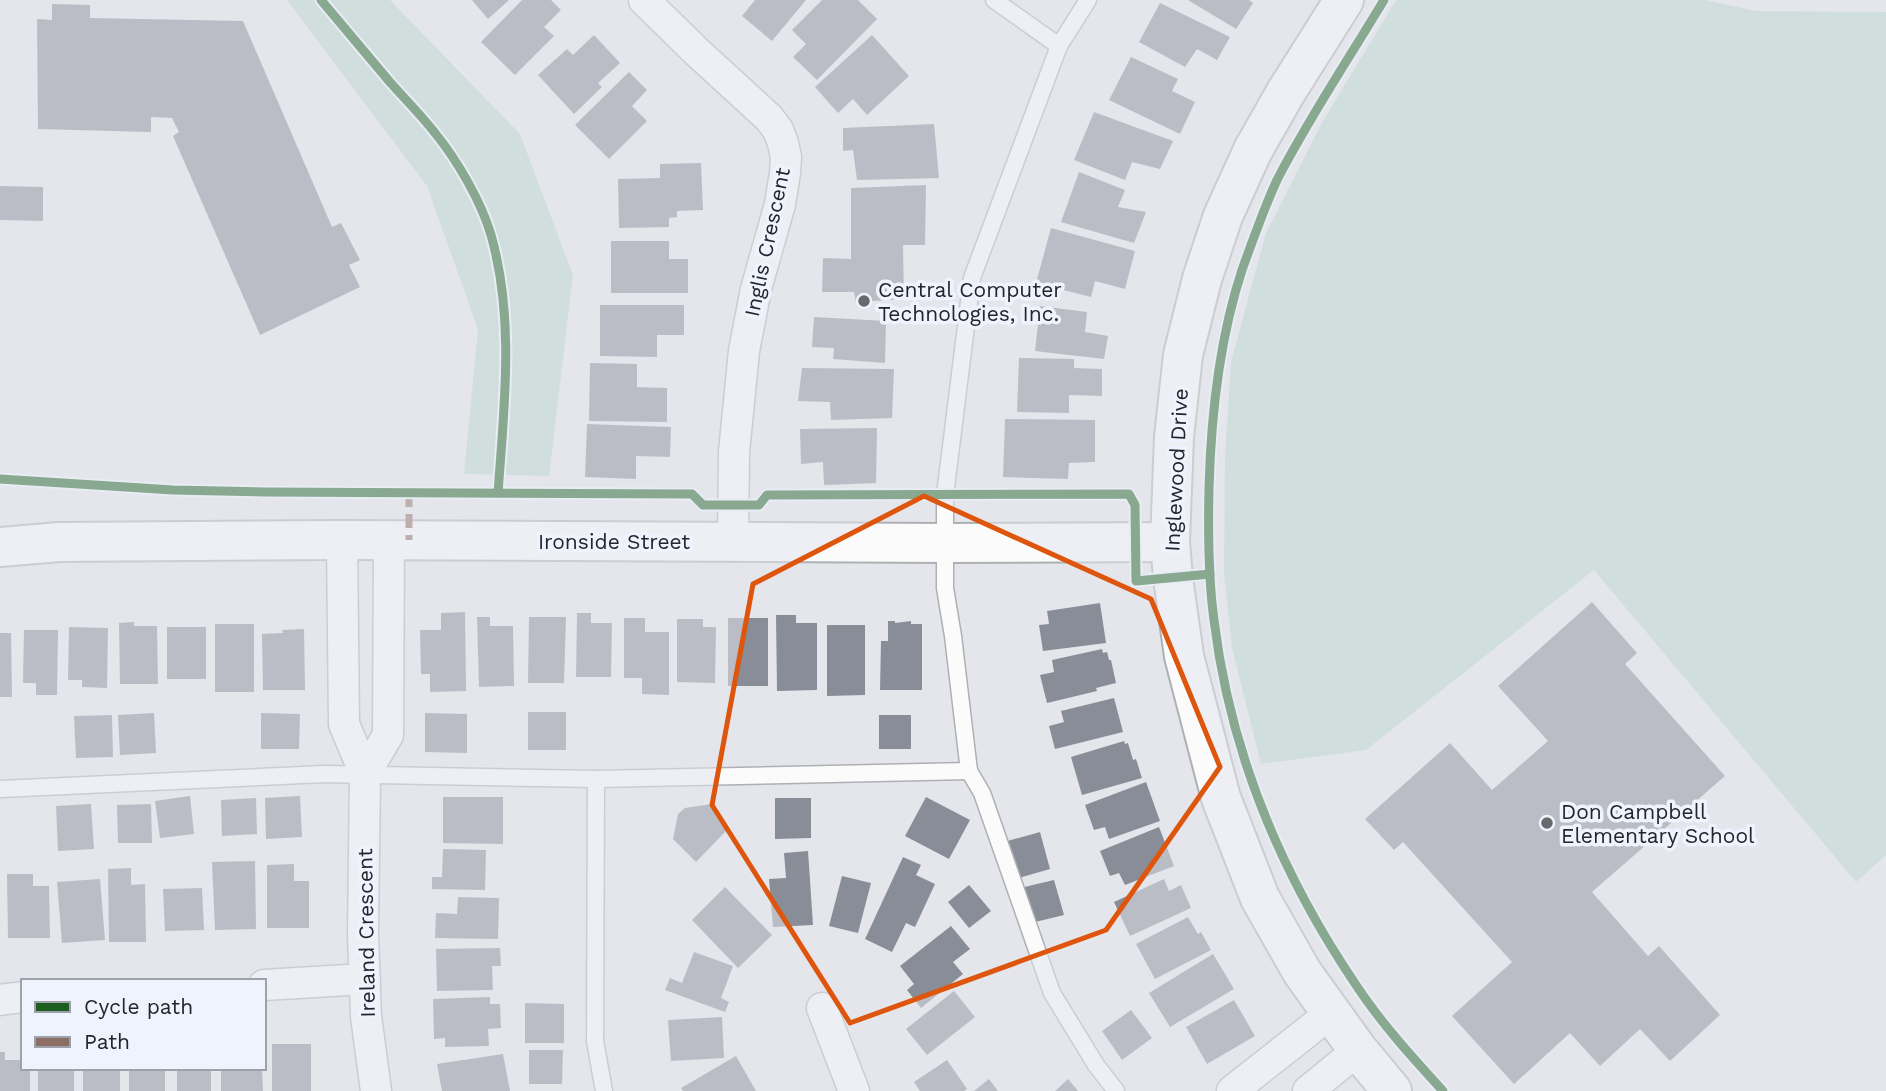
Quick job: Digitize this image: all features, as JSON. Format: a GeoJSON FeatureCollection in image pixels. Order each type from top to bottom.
{"type":"FeatureCollection","features":[{"type":"Feature","properties":{"kind":"street","name":"Inglis Crescent"},"geometry":{"type":"LineString","coordinates":[[644,0],[769,118],[778,130],[786,157],[783,191],[744,351],[734,452],[733,542]]}},
{"type":"Feature","properties":{"kind":"street","name":"Inglewood Drive"},"geometry":{"type":"LineString","coordinates":[[1344,0],[1252,150],[1223,216],[1206,267],[1183,355],[1174,437],[1170,542],[1184,656],[1221,798],[1261,898],[1302,972],[1358,1050],[1392,1091]]}},
{"type":"Feature","properties":{"kind":"street","name":"Ironside Street"},"geometry":{"type":"LineString","coordinates":[[0,535],[59,542]]}},
{"type":"Feature","properties":{"kind":"street","name":"Ironside Street"},"geometry":{"type":"LineString","coordinates":[[0,547],[59,542],[342,540],[1170,542]]}},
{"type":"Feature","properties":{"kind":"street","name":"Ireland Crescent"},"geometry":{"type":"LineString","coordinates":[[342,540],[344,724],[365,774],[363,934],[366,1016],[376,1091]]}},
{"type":"Feature","properties":{"kind":"street","name":"Ireland Crescent"},"geometry":{"type":"LineString","coordinates":[[365,774],[388,734],[389,540]]}},
{"type":"Feature","properties":{"kind":"street"},"geometry":{"type":"LineString","coordinates":[[266,985],[365,979]]}},
{"type":"Feature","properties":{"kind":"street"},"geometry":{"type":"LineString","coordinates":[[0,1000],[21,997]]}},
{"type":"Feature","properties":{"kind":"street"},"geometry":{"type":"LineString","coordinates":[[822,1008],[854,1091]]}},
{"type":"Feature","properties":{"kind":"street"},"geometry":{"type":"LineString","coordinates":[[1232,1091],[1331,1013]]}},
{"type":"Feature","properties":{"kind":"street"},"geometry":{"type":"LineString","coordinates":[[1308,1091],[1358,1050]]}},
{"type":"Feature","properties":{"kind":"lane"},"geometry":{"type":"LineString","coordinates":[[994,0],[1059,46]]}},
{"type":"Feature","properties":{"kind":"lane"},"geometry":{"type":"LineString","coordinates":[[1088,0],[1059,46],[972,278],[945,495],[945,588],[969,771],[982,793],[1052,993],[1096,1065],[1116,1091]]}},
{"type":"Feature","properties":{"kind":"lane"},"geometry":{"type":"LineString","coordinates":[[0,789],[310,774],[596,779],[969,771]]}},
{"type":"Feature","properties":{"kind":"lane"},"geometry":{"type":"LineString","coordinates":[[596,779],[594,1041],[604,1091]]}},
{"type":"Feature","properties":{"kind":"highlighted area"},"geometry":{"type":"Polygon","coordinates":[[[924,496],[1151,599],[1220,767],[1106,930],[850,1023],[712,805],[753,584],[924,496]]]}},
{"type":"Feature","properties":{"kind":"green space"},"geometry":{"type":"Polygon","coordinates":[[[287,0],[390,0],[520,134],[573,275],[549,476],[464,474],[478,329],[427,186],[287,0]]]}},
{"type":"Feature","properties":{"kind":"green space"},"geometry":{"type":"Polygon","coordinates":[[[1396,0],[1705,0],[1756,11],[1886,12],[1886,855],[1856,882],[1594,570],[1366,750],[1261,764],[1232,648],[1224,573],[1225,456],[1231,362],[1266,233],[1323,121],[1396,0]]]}},
{"type":"Feature","properties":{"kind":"building"},"geometry":{"type":"Polygon","coordinates":[[[472,0],[509,0],[488,19],[472,0]]]}},
{"type":"Feature","properties":{"kind":"building"},"geometry":{"type":"Polygon","coordinates":[[[522,0],[551,0],[561,10],[544,27],[554,36],[515,75],[481,42],[522,0]]]}},
{"type":"Feature","properties":{"kind":"building"},"geometry":{"type":"Polygon","coordinates":[[[755,0],[806,0],[772,41],[742,16],[755,0]]]}},
{"type":"Feature","properties":{"kind":"building"},"geometry":{"type":"Polygon","coordinates":[[[822,0],[858,0],[877,19],[817,80],[793,57],[806,44],[792,30],[822,0]]]}},
{"type":"Feature","properties":{"kind":"building"},"geometry":{"type":"Polygon","coordinates":[[[1188,0],[1249,0],[1253,3],[1236,29],[1188,0]]]}},
{"type":"Feature","properties":{"kind":"building"},"geometry":{"type":"Polygon","coordinates":[[[1160,3],[1230,37],[1217,60],[1197,49],[1185,67],[1139,42],[1160,3]]]}},
{"type":"Feature","properties":{"kind":"building"},"geometry":{"type":"Polygon","coordinates":[[[52,4],[90,5],[90,18],[243,21],[332,227],[341,223],[360,260],[349,265],[360,287],[260,335],[173,136],[179,132],[172,118],[151,117],[151,132],[38,129],[37,19],[52,20],[52,4]]]}},
{"type":"Feature","properties":{"kind":"building"},"geometry":{"type":"Polygon","coordinates":[[[594,35],[620,63],[598,83],[602,87],[574,114],[538,75],[567,49],[573,55],[594,35]]]}},
{"type":"Feature","properties":{"kind":"building"},"geometry":{"type":"Polygon","coordinates":[[[872,35],[909,76],[867,115],[853,99],[838,113],[815,87],[872,35]]]}},
{"type":"Feature","properties":{"kind":"building"},"geometry":{"type":"Polygon","coordinates":[[[1131,57],[1178,79],[1172,91],[1195,102],[1180,134],[1109,100],[1131,57]]]}},
{"type":"Feature","properties":{"kind":"building"},"geometry":{"type":"Polygon","coordinates":[[[629,72],[647,90],[632,106],[647,121],[609,159],[575,125],[629,72]]]}},
{"type":"Feature","properties":{"kind":"building"},"geometry":{"type":"Polygon","coordinates":[[[1094,112],[1173,141],[1160,169],[1132,162],[1125,180],[1074,160],[1094,112]]]}},
{"type":"Feature","properties":{"kind":"building"},"geometry":{"type":"Polygon","coordinates":[[[934,124],[939,178],[857,180],[853,150],[843,151],[843,128],[934,124]]]}},
{"type":"Feature","properties":{"kind":"building"},"geometry":{"type":"Polygon","coordinates":[[[701,163],[703,210],[677,211],[677,217],[669,218],[669,227],[619,228],[618,179],[660,178],[660,164],[701,163]]]}},
{"type":"Feature","properties":{"kind":"building"},"geometry":{"type":"Polygon","coordinates":[[[1079,172],[1125,190],[1118,207],[1146,212],[1134,243],[1061,222],[1079,172]]]}},
{"type":"Feature","properties":{"kind":"building"},"geometry":{"type":"Polygon","coordinates":[[[926,185],[925,245],[903,245],[904,299],[856,302],[854,292],[822,292],[823,258],[851,259],[851,188],[926,185]]]}},
{"type":"Feature","properties":{"kind":"building"},"geometry":{"type":"Polygon","coordinates":[[[0,186],[43,187],[43,221],[0,220],[0,186]]]}},
{"type":"Feature","properties":{"kind":"building"},"geometry":{"type":"Polygon","coordinates":[[[1051,228],[1135,251],[1125,289],[1095,281],[1091,297],[1036,283],[1051,228]]]}},
{"type":"Feature","properties":{"kind":"building"},"geometry":{"type":"Polygon","coordinates":[[[611,241],[669,241],[669,259],[688,259],[688,293],[611,293],[611,241]]]}},
{"type":"Feature","properties":{"kind":"building"},"geometry":{"type":"Polygon","coordinates":[[[600,305],[684,305],[684,335],[657,335],[657,357],[600,356],[600,305]]]}},
{"type":"Feature","properties":{"kind":"building"},"geometry":{"type":"Polygon","coordinates":[[[1040,306],[1087,312],[1085,332],[1108,336],[1104,359],[1035,351],[1040,306]]]}},
{"type":"Feature","properties":{"kind":"building"},"geometry":{"type":"Polygon","coordinates":[[[814,317],[886,321],[885,363],[833,359],[834,348],[812,347],[814,317]]]}},
{"type":"Feature","properties":{"kind":"building"},"geometry":{"type":"Polygon","coordinates":[[[1019,358],[1074,359],[1074,368],[1102,369],[1102,396],[1069,395],[1069,413],[1017,412],[1019,358]]]}},
{"type":"Feature","properties":{"kind":"building"},"geometry":{"type":"Polygon","coordinates":[[[590,363],[637,364],[637,387],[667,388],[667,422],[589,421],[590,363]]]}},
{"type":"Feature","properties":{"kind":"building"},"geometry":{"type":"Polygon","coordinates":[[[802,368],[894,369],[892,418],[831,420],[830,402],[798,401],[802,368]]]}},
{"type":"Feature","properties":{"kind":"building"},"geometry":{"type":"Polygon","coordinates":[[[1005,419],[1095,420],[1095,462],[1069,463],[1068,479],[1003,477],[1005,419]]]}},
{"type":"Feature","properties":{"kind":"building"},"geometry":{"type":"Polygon","coordinates":[[[587,424],[671,427],[670,457],[636,456],[636,479],[585,477],[587,424]]]}},
{"type":"Feature","properties":{"kind":"building"},"geometry":{"type":"Polygon","coordinates":[[[877,428],[876,483],[824,485],[823,462],[801,464],[800,429],[877,428]]]}},
{"type":"Feature","properties":{"kind":"building"},"geometry":{"type":"Polygon","coordinates":[[[1592,602],[1637,653],[1625,664],[1725,776],[1592,892],[1648,956],[1659,946],[1720,1015],[1670,1061],[1640,1029],[1600,1066],[1570,1033],[1514,1084],[1452,1016],[1512,962],[1403,842],[1394,850],[1365,819],[1450,743],[1492,790],[1548,741],[1498,686],[1592,602]]]}},
{"type":"Feature","properties":{"kind":"building"},"geometry":{"type":"Polygon","coordinates":[[[1100,603],[1106,643],[1043,651],[1039,625],[1049,624],[1047,611],[1100,603]]]}},
{"type":"Feature","properties":{"kind":"building"},"geometry":{"type":"Polygon","coordinates":[[[465,612],[466,691],[430,692],[430,674],[421,674],[420,630],[441,630],[441,613],[465,612]]]}},
{"type":"Feature","properties":{"kind":"building"},"geometry":{"type":"Polygon","coordinates":[[[577,613],[591,613],[591,623],[612,623],[611,677],[576,677],[577,613]]]}},
{"type":"Feature","properties":{"kind":"building"},"geometry":{"type":"Polygon","coordinates":[[[776,615],[796,615],[796,623],[817,623],[817,690],[777,691],[776,615]]]}},
{"type":"Feature","properties":{"kind":"building"},"geometry":{"type":"Polygon","coordinates":[[[477,617],[490,617],[490,626],[513,626],[514,686],[479,687],[477,617]]]}},
{"type":"Feature","properties":{"kind":"building"},"geometry":{"type":"Polygon","coordinates":[[[529,617],[566,617],[564,683],[528,683],[529,617]]]}},
{"type":"Feature","properties":{"kind":"building"},"geometry":{"type":"Polygon","coordinates":[[[624,618],[645,618],[645,632],[669,632],[669,695],[642,694],[642,678],[624,678],[624,618]]]}},
{"type":"Feature","properties":{"kind":"building"},"geometry":{"type":"Polygon","coordinates":[[[728,618],[768,618],[768,686],[728,686],[728,618]]]}},
{"type":"Feature","properties":{"kind":"building"},"geometry":{"type":"Polygon","coordinates":[[[677,619],[703,619],[703,627],[716,627],[715,683],[677,682],[677,619]]]}},
{"type":"Feature","properties":{"kind":"building"},"geometry":{"type":"Polygon","coordinates":[[[888,621],[922,624],[922,690],[880,690],[881,641],[888,641],[888,621]]]}},
{"type":"Feature","properties":{"kind":"building"},"geometry":{"type":"Polygon","coordinates":[[[134,622],[134,626],[157,626],[158,684],[120,684],[119,623],[134,622]]]}},
{"type":"Feature","properties":{"kind":"building"},"geometry":{"type":"Polygon","coordinates":[[[215,624],[254,624],[254,692],[215,692],[215,624]]]}},
{"type":"Feature","properties":{"kind":"building"},"geometry":{"type":"Polygon","coordinates":[[[827,625],[865,625],[865,695],[827,696],[827,625]]]}},
{"type":"Feature","properties":{"kind":"building"},"geometry":{"type":"Polygon","coordinates":[[[69,627],[108,628],[107,688],[82,687],[82,680],[68,680],[69,627]]]}},
{"type":"Feature","properties":{"kind":"building"},"geometry":{"type":"Polygon","coordinates":[[[167,627],[206,627],[206,679],[167,679],[167,627]]]}},
{"type":"Feature","properties":{"kind":"building"},"geometry":{"type":"Polygon","coordinates":[[[304,629],[305,690],[263,690],[262,634],[304,629]]]}},
{"type":"Feature","properties":{"kind":"building"},"geometry":{"type":"Polygon","coordinates":[[[24,630],[58,630],[57,695],[36,695],[36,683],[23,683],[24,630]]]}},
{"type":"Feature","properties":{"kind":"building"},"geometry":{"type":"Polygon","coordinates":[[[0,633],[11,633],[12,697],[0,697],[0,633]]]}},
{"type":"Feature","properties":{"kind":"building"},"geometry":{"type":"Polygon","coordinates":[[[1102,649],[1111,660],[1116,683],[1096,688],[1097,691],[1047,703],[1040,675],[1054,672],[1052,660],[1102,649]]]}},
{"type":"Feature","properties":{"kind":"building"},"geometry":{"type":"Polygon","coordinates":[[[1114,698],[1123,732],[1055,749],[1049,726],[1064,722],[1061,711],[1114,698]]]}},
{"type":"Feature","properties":{"kind":"building"},"geometry":{"type":"Polygon","coordinates":[[[528,712],[566,712],[566,750],[528,750],[528,712]]]}},
{"type":"Feature","properties":{"kind":"building"},"geometry":{"type":"Polygon","coordinates":[[[154,713],[156,753],[120,755],[118,715],[154,713]]]}},
{"type":"Feature","properties":{"kind":"building"},"geometry":{"type":"Polygon","coordinates":[[[261,713],[300,714],[299,749],[261,749],[261,713]]]}},
{"type":"Feature","properties":{"kind":"building"},"geometry":{"type":"Polygon","coordinates":[[[425,713],[467,714],[467,753],[425,752],[425,713]]]}},
{"type":"Feature","properties":{"kind":"building"},"geometry":{"type":"Polygon","coordinates":[[[112,715],[113,757],[76,758],[74,716],[112,715]]]}},
{"type":"Feature","properties":{"kind":"building"},"geometry":{"type":"Polygon","coordinates":[[[879,715],[911,715],[911,749],[879,749],[879,715]]]}},
{"type":"Feature","properties":{"kind":"building"},"geometry":{"type":"Polygon","coordinates":[[[1124,741],[1125,744],[1128,743],[1133,760],[1136,759],[1142,778],[1082,795],[1071,757],[1124,741]]]}},
{"type":"Feature","properties":{"kind":"building"},"geometry":{"type":"Polygon","coordinates":[[[1146,782],[1160,821],[1109,839],[1105,827],[1094,830],[1085,805],[1146,782]]]}},
{"type":"Feature","properties":{"kind":"building"},"geometry":{"type":"Polygon","coordinates":[[[190,796],[194,834],[160,838],[155,801],[190,796]]]}},
{"type":"Feature","properties":{"kind":"building"},"geometry":{"type":"Polygon","coordinates":[[[300,796],[302,837],[266,839],[265,798],[300,796]]]}},
{"type":"Feature","properties":{"kind":"building"},"geometry":{"type":"Polygon","coordinates":[[[443,797],[503,797],[503,844],[443,843],[443,797]]]}},
{"type":"Feature","properties":{"kind":"building"},"geometry":{"type":"Polygon","coordinates":[[[926,797],[970,820],[949,859],[905,836],[926,797]]]}},
{"type":"Feature","properties":{"kind":"building"},"geometry":{"type":"Polygon","coordinates":[[[256,798],[257,834],[222,836],[221,800],[256,798]]]}},
{"type":"Feature","properties":{"kind":"building"},"geometry":{"type":"Polygon","coordinates":[[[775,798],[811,798],[811,838],[775,839],[775,798]]]}},
{"type":"Feature","properties":{"kind":"building"},"geometry":{"type":"Polygon","coordinates":[[[91,804],[94,849],[58,851],[56,806],[91,804]]]}},
{"type":"Feature","properties":{"kind":"building"},"geometry":{"type":"Polygon","coordinates":[[[151,804],[152,843],[118,843],[117,805],[151,804]]]}},
{"type":"Feature","properties":{"kind":"building"},"geometry":{"type":"Polygon","coordinates":[[[712,804],[727,830],[696,862],[673,839],[678,814],[685,808],[712,804]]]}},
{"type":"Feature","properties":{"kind":"building"},"geometry":{"type":"Polygon","coordinates":[[[1159,827],[1174,866],[1125,885],[1119,873],[1110,876],[1100,851],[1159,827]]]}},
{"type":"Feature","properties":{"kind":"building"},"geometry":{"type":"Polygon","coordinates":[[[1040,832],[1050,869],[1015,879],[1004,842],[1040,832]]]}},
{"type":"Feature","properties":{"kind":"building"},"geometry":{"type":"Polygon","coordinates":[[[443,849],[486,850],[485,890],[432,889],[432,877],[442,877],[443,849]]]}},
{"type":"Feature","properties":{"kind":"building"},"geometry":{"type":"Polygon","coordinates":[[[808,851],[813,925],[773,927],[769,879],[786,878],[784,853],[808,851]]]}},
{"type":"Feature","properties":{"kind":"building"},"geometry":{"type":"Polygon","coordinates":[[[903,857],[921,865],[916,875],[935,884],[915,927],[906,923],[892,952],[865,939],[903,857]]]}},
{"type":"Feature","properties":{"kind":"building"},"geometry":{"type":"Polygon","coordinates":[[[255,861],[256,929],[215,930],[212,862],[255,861]]]}},
{"type":"Feature","properties":{"kind":"building"},"geometry":{"type":"Polygon","coordinates":[[[294,864],[294,881],[309,881],[309,928],[267,928],[267,865],[294,864]]]}},
{"type":"Feature","properties":{"kind":"building"},"geometry":{"type":"Polygon","coordinates":[[[131,868],[131,885],[145,884],[146,942],[109,942],[108,869],[131,868]]]}},
{"type":"Feature","properties":{"kind":"building"},"geometry":{"type":"Polygon","coordinates":[[[7,874],[33,874],[33,886],[49,886],[50,938],[8,938],[7,874]]]}},
{"type":"Feature","properties":{"kind":"building"},"geometry":{"type":"Polygon","coordinates":[[[842,876],[871,883],[858,933],[829,926],[842,876]]]}},
{"type":"Feature","properties":{"kind":"building"},"geometry":{"type":"Polygon","coordinates":[[[100,879],[105,940],[62,943],[57,882],[100,879]]]}},
{"type":"Feature","properties":{"kind":"building"},"geometry":{"type":"Polygon","coordinates":[[[1164,879],[1169,891],[1181,885],[1191,908],[1130,936],[1114,902],[1164,879]]]}},
{"type":"Feature","properties":{"kind":"building"},"geometry":{"type":"Polygon","coordinates":[[[1054,880],[1064,915],[1031,923],[1020,888],[1054,880]]]}},
{"type":"Feature","properties":{"kind":"building"},"geometry":{"type":"Polygon","coordinates":[[[969,885],[991,911],[969,928],[948,902],[969,885]]]}},
{"type":"Feature","properties":{"kind":"building"},"geometry":{"type":"Polygon","coordinates":[[[725,887],[772,935],[738,968],[692,920],[725,887]]]}},
{"type":"Feature","properties":{"kind":"building"},"geometry":{"type":"Polygon","coordinates":[[[202,888],[204,930],[165,931],[163,889],[202,888]]]}},
{"type":"Feature","properties":{"kind":"building"},"geometry":{"type":"Polygon","coordinates":[[[458,897],[499,898],[498,939],[435,938],[436,913],[457,914],[458,897]]]}},
{"type":"Feature","properties":{"kind":"building"},"geometry":{"type":"Polygon","coordinates":[[[1188,917],[1211,950],[1155,979],[1136,944],[1188,917]]]}},
{"type":"Feature","properties":{"kind":"building"},"geometry":{"type":"Polygon","coordinates":[[[951,926],[970,949],[953,962],[963,974],[921,1008],[907,990],[914,984],[900,966],[951,926]]]}},
{"type":"Feature","properties":{"kind":"building"},"geometry":{"type":"Polygon","coordinates":[[[500,948],[501,966],[492,966],[493,990],[437,991],[436,949],[500,948]]]}},
{"type":"Feature","properties":{"kind":"building"},"geometry":{"type":"Polygon","coordinates":[[[694,952],[733,966],[721,998],[729,1002],[725,1012],[665,990],[670,978],[682,983],[694,952]]]}},
{"type":"Feature","properties":{"kind":"building"},"geometry":{"type":"Polygon","coordinates":[[[1213,954],[1234,989],[1170,1027],[1149,993],[1213,954]]]}},
{"type":"Feature","properties":{"kind":"building"},"geometry":{"type":"Polygon","coordinates":[[[954,991],[975,1017],[927,1055],[906,1029],[954,991]]]}},
{"type":"Feature","properties":{"kind":"building"},"geometry":{"type":"Polygon","coordinates":[[[490,997],[490,1004],[500,1004],[501,1028],[488,1029],[489,1046],[445,1047],[445,1038],[434,1039],[433,999],[490,997]]]}},
{"type":"Feature","properties":{"kind":"building"},"geometry":{"type":"Polygon","coordinates":[[[1234,1000],[1255,1036],[1207,1064],[1186,1027],[1234,1000]]]}},
{"type":"Feature","properties":{"kind":"building"},"geometry":{"type":"Polygon","coordinates":[[[525,1003],[564,1004],[564,1043],[525,1043],[525,1003]]]}},
{"type":"Feature","properties":{"kind":"building"},"geometry":{"type":"Polygon","coordinates":[[[1131,1010],[1152,1038],[1122,1060],[1102,1031],[1131,1010]]]}},
{"type":"Feature","properties":{"kind":"building"},"geometry":{"type":"Polygon","coordinates":[[[722,1017],[724,1058],[671,1061],[668,1020],[722,1017]]]}},
{"type":"Feature","properties":{"kind":"building"},"geometry":{"type":"Polygon","coordinates":[[[272,1044],[311,1044],[311,1091],[272,1091],[272,1044]]]}},
{"type":"Feature","properties":{"kind":"building"},"geometry":{"type":"Polygon","coordinates":[[[529,1050],[563,1050],[562,1084],[529,1084],[529,1050]]]}},
{"type":"Feature","properties":{"kind":"building"},"geometry":{"type":"Polygon","coordinates":[[[0,1052],[5,1052],[5,1060],[21,1060],[21,1070],[30,1070],[30,1091],[0,1091],[0,1052]]]}},
{"type":"Feature","properties":{"kind":"building"},"geometry":{"type":"Polygon","coordinates":[[[503,1054],[510,1091],[442,1091],[437,1064],[503,1054]]]}},
{"type":"Feature","properties":{"kind":"building"},"geometry":{"type":"Polygon","coordinates":[[[736,1056],[756,1091],[683,1091],[681,1088],[736,1056]]]}},
{"type":"Feature","properties":{"kind":"building"},"geometry":{"type":"Polygon","coordinates":[[[947,1060],[967,1089],[920,1091],[914,1082],[947,1060]]]}},
{"type":"Feature","properties":{"kind":"building"},"geometry":{"type":"Polygon","coordinates":[[[38,1070],[74,1070],[74,1091],[38,1091],[38,1070]]]}},
{"type":"Feature","properties":{"kind":"building"},"geometry":{"type":"Polygon","coordinates":[[[83,1070],[120,1070],[120,1091],[83,1091],[83,1070]]]}},
{"type":"Feature","properties":{"kind":"building"},"geometry":{"type":"Polygon","coordinates":[[[165,1070],[165,1091],[129,1091],[129,1071],[165,1070]]]}},
{"type":"Feature","properties":{"kind":"building"},"geometry":{"type":"Polygon","coordinates":[[[177,1070],[211,1070],[211,1091],[177,1091],[177,1070]]]}},
{"type":"Feature","properties":{"kind":"building"},"geometry":{"type":"Polygon","coordinates":[[[221,1070],[262,1070],[263,1091],[221,1091],[221,1070]]]}},
{"type":"Feature","properties":{"kind":"building"},"geometry":{"type":"Polygon","coordinates":[[[989,1079],[998,1091],[974,1091],[989,1079]]]}},
{"type":"Feature","properties":{"kind":"building"},"geometry":{"type":"Polygon","coordinates":[[[1068,1079],[1078,1091],[1055,1091],[1068,1079]]]}},
{"type":"Feature","properties":{"kind":"marked path"},"geometry":{"type":"LineString","coordinates":[[409,493],[409,540]]}},
{"type":"Feature","properties":{"kind":"cycle path"},"geometry":{"type":"LineString","coordinates":[[321,0],[443,144],[468,181],[487,222],[498,267],[505,331],[505,396],[498,493]]}},
{"type":"Feature","properties":{"kind":"cycle path"},"geometry":{"type":"LineString","coordinates":[[1384,0],[1277,180],[1234,296],[1214,405],[1209,488],[1210,570],[1214,620],[1232,717],[1246,764],[1282,856],[1304,900],[1356,985],[1408,1053],[1443,1091]]}},
{"type":"Feature","properties":{"kind":"cycle path"},"geometry":{"type":"LineString","coordinates":[[0,479],[173,490],[265,492],[692,494],[703,505],[759,505],[767,495],[1129,494],[1135,505],[1136,581],[1210,574]]}},
{"type":"Feature","properties":{"kind":"place","name":"Central Computer Technologies, Inc."},"geometry":{"type":"Point","coordinates":[864,301]}},
{"type":"Feature","properties":{"kind":"place","name":"Don Campbell Elementary School"},"geometry":{"type":"Point","coordinates":[1547,823]}}]}
